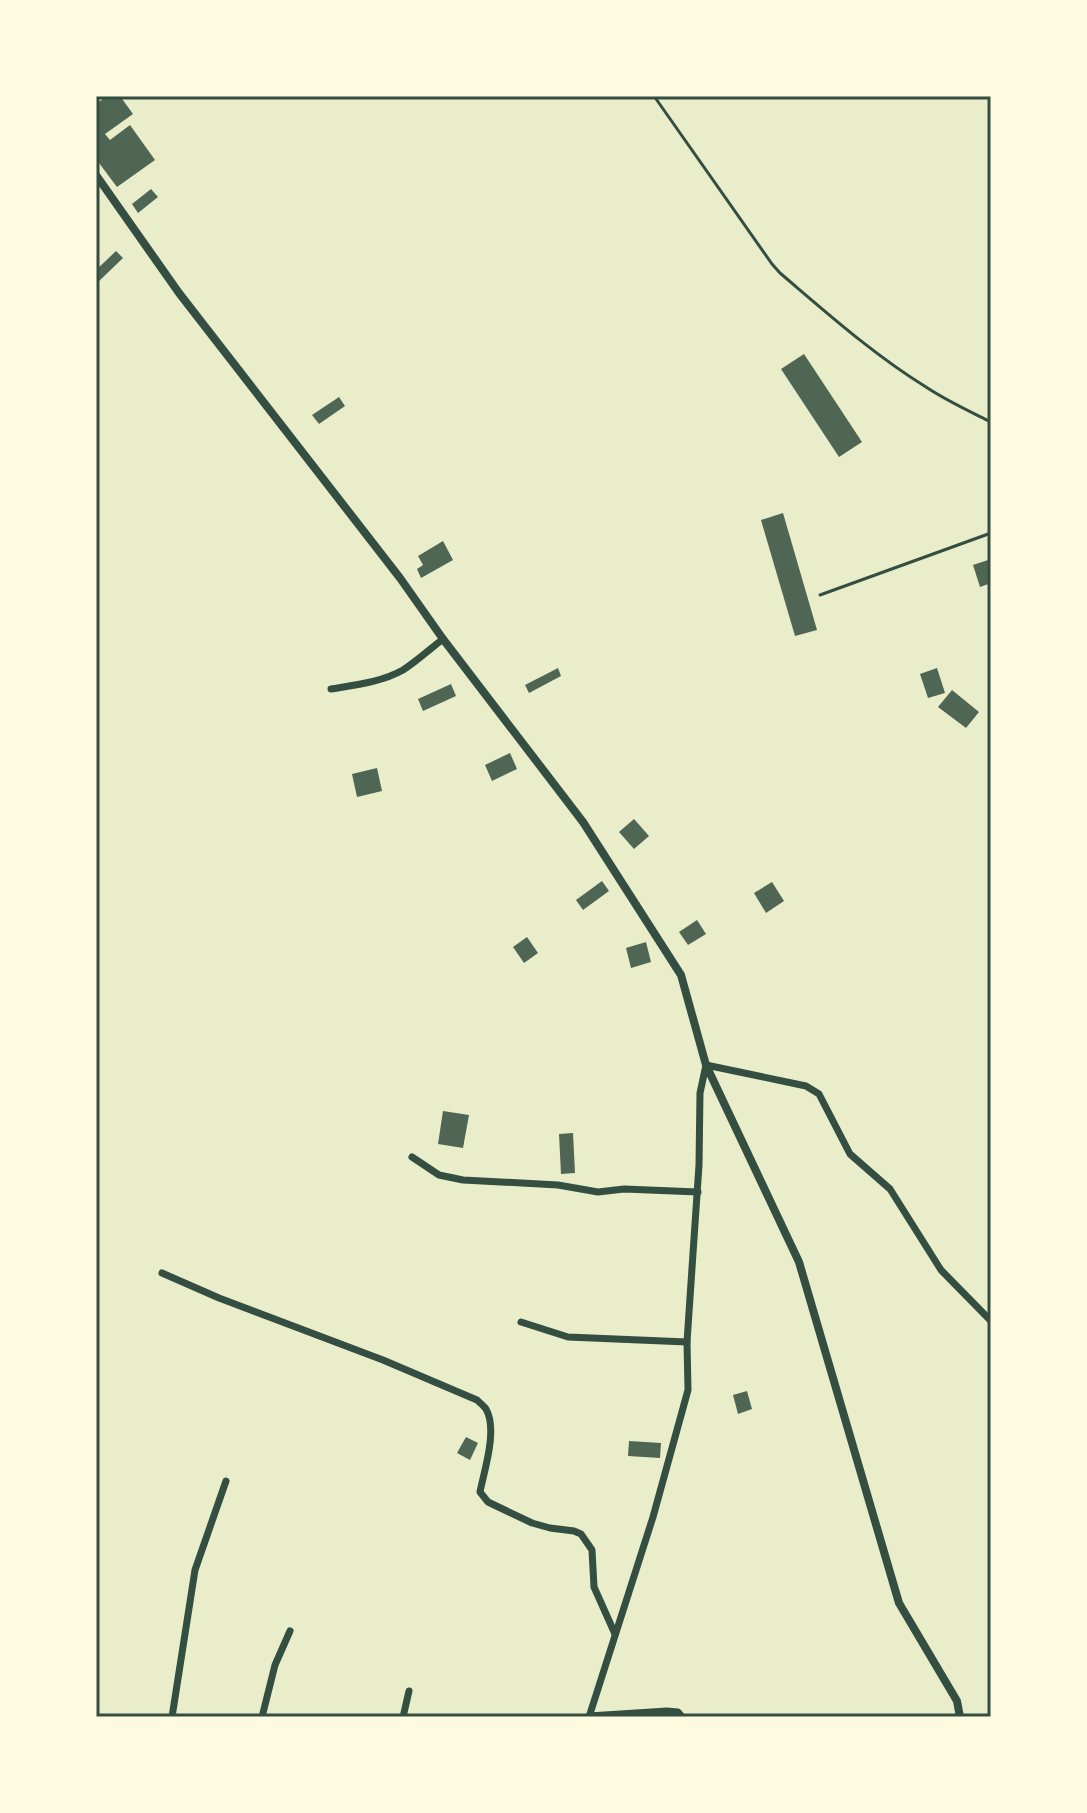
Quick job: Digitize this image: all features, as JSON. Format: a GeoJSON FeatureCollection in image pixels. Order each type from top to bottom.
{"type":"FeatureCollection","features":[{"type":"Feature","properties":{"kind":"street"},"geometry":{"type":"LineString","coordinates":[[96,175],[179,293],[400,578],[583,822],[681,975],[706,1065],[799,1262],[899,1603],[957,1701],[960,1717]]}},
{"type":"Feature","properties":{"kind":"street"},"geometry":{"type":"LineString","coordinates":[[331,689],[364,684],[395,674],[443,639]]}},
{"type":"Feature","properties":{"kind":"street"},"geometry":{"type":"LineString","coordinates":[[682,1717],[678,1712],[667,1711],[589,1716],[653,1517],[688,1390],[687,1342],[698,1192],[700,1093],[706,1065]]}},
{"type":"Feature","properties":{"kind":"street"},"geometry":{"type":"LineString","coordinates":[[706,1065],[806,1086],[819,1094],[850,1154],[890,1189],[941,1270],[991,1321]]}},
{"type":"Feature","properties":{"kind":"street"},"geometry":{"type":"LineString","coordinates":[[412,1157],[439,1175],[463,1180],[558,1185],[598,1192],[624,1189],[698,1192]]}},
{"type":"Feature","properties":{"kind":"street"},"geometry":{"type":"LineString","coordinates":[[162,1273],[477,1400],[487,1410],[491,1432],[480,1492],[488,1502],[532,1523],[581,1534],[592,1550],[594,1587],[615,1634]]}},
{"type":"Feature","properties":{"kind":"street"},"geometry":{"type":"LineString","coordinates":[[521,1322],[568,1337],[687,1342]]}},
{"type":"Feature","properties":{"kind":"street"},"geometry":{"type":"LineString","coordinates":[[172,1717],[195,1570],[226,1481]]}},
{"type":"Feature","properties":{"kind":"street"},"geometry":{"type":"LineString","coordinates":[[262,1717],[275,1665],[290,1631]]}},
{"type":"Feature","properties":{"kind":"street"},"geometry":{"type":"LineString","coordinates":[[403,1717],[409,1691]]}},
{"type":"Feature","properties":{"kind":"lane"},"geometry":{"type":"LineString","coordinates":[[654,96],[780,273],[923,386],[991,422]]}},
{"type":"Feature","properties":{"kind":"lane"},"geometry":{"type":"LineString","coordinates":[[820,595],[991,533]]}},
{"type":"Feature","properties":{"kind":"building"},"geometry":{"type":"Polygon","coordinates":[[[107,96],[120,96],[133,114],[105,134],[110,140],[130,125],[155,160],[117,187],[96,159],[96,104],[107,96]]]}},
{"type":"Feature","properties":{"kind":"building"},"geometry":{"type":"Polygon","coordinates":[[[151,189],[158,197],[138,213],[132,204],[151,189]]]}},
{"type":"Feature","properties":{"kind":"building"},"geometry":{"type":"Polygon","coordinates":[[[116,251],[123,258],[96,284],[96,270],[116,251]]]}},
{"type":"Feature","properties":{"kind":"building"},"geometry":{"type":"Polygon","coordinates":[[[804,354],[862,442],[839,457],[781,369],[804,354]]]}},
{"type":"Feature","properties":{"kind":"building"},"geometry":{"type":"Polygon","coordinates":[[[339,397],[345,406],[319,424],[312,415],[339,397]]]}},
{"type":"Feature","properties":{"kind":"building"},"geometry":{"type":"Polygon","coordinates":[[[783,513],[817,630],[795,636],[761,520],[783,513]]]}},
{"type":"Feature","properties":{"kind":"building"},"geometry":{"type":"Polygon","coordinates":[[[443,541],[453,560],[421,578],[417,569],[423,565],[418,556],[443,541]]]}},
{"type":"Feature","properties":{"kind":"building"},"geometry":{"type":"Polygon","coordinates":[[[991,559],[991,583],[980,587],[973,565],[991,559]]]}},
{"type":"Feature","properties":{"kind":"building"},"geometry":{"type":"Polygon","coordinates":[[[558,668],[561,676],[529,693],[525,685],[558,668]]]}},
{"type":"Feature","properties":{"kind":"building"},"geometry":{"type":"Polygon","coordinates":[[[937,668],[945,693],[928,698],[920,674],[937,668]]]}},
{"type":"Feature","properties":{"kind":"building"},"geometry":{"type":"Polygon","coordinates":[[[451,684],[456,696],[423,711],[418,699],[451,684]]]}},
{"type":"Feature","properties":{"kind":"building"},"geometry":{"type":"Polygon","coordinates":[[[952,690],[979,712],[966,728],[938,707],[952,690]]]}},
{"type":"Feature","properties":{"kind":"building"},"geometry":{"type":"Polygon","coordinates":[[[510,753],[517,769],[492,781],[485,765],[510,753]]]}},
{"type":"Feature","properties":{"kind":"building"},"geometry":{"type":"Polygon","coordinates":[[[377,768],[382,791],[357,797],[352,774],[377,768]]]}},
{"type":"Feature","properties":{"kind":"building"},"geometry":{"type":"Polygon","coordinates":[[[634,819],[649,836],[634,849],[619,832],[634,819]]]}},
{"type":"Feature","properties":{"kind":"building"},"geometry":{"type":"Polygon","coordinates":[[[602,881],[609,891],[583,910],[576,900],[602,881]]]}},
{"type":"Feature","properties":{"kind":"building"},"geometry":{"type":"Polygon","coordinates":[[[772,882],[784,901],[766,913],[754,893],[772,882]]]}},
{"type":"Feature","properties":{"kind":"building"},"geometry":{"type":"Polygon","coordinates":[[[697,920],[706,934],[688,945],[679,932],[697,920]]]}},
{"type":"Feature","properties":{"kind":"building"},"geometry":{"type":"Polygon","coordinates":[[[527,937],[538,953],[524,963],[513,947],[527,937]]]}},
{"type":"Feature","properties":{"kind":"building"},"geometry":{"type":"Polygon","coordinates":[[[646,942],[651,962],[631,968],[626,948],[646,942]]]}},
{"type":"Feature","properties":{"kind":"building"},"geometry":{"type":"Polygon","coordinates":[[[443,1111],[469,1115],[463,1148],[438,1144],[443,1111]]]}},
{"type":"Feature","properties":{"kind":"building"},"geometry":{"type":"Polygon","coordinates":[[[573,1133],[575,1173],[561,1174],[559,1134],[573,1133]]]}},
{"type":"Feature","properties":{"kind":"building"},"geometry":{"type":"Polygon","coordinates":[[[747,1391],[752,1409],[738,1414],[733,1395],[747,1391]]]}},
{"type":"Feature","properties":{"kind":"building"},"geometry":{"type":"Polygon","coordinates":[[[466,1437],[478,1443],[470,1460],[457,1453],[466,1437]]]}},
{"type":"Feature","properties":{"kind":"building"},"geometry":{"type":"Polygon","coordinates":[[[629,1441],[661,1443],[660,1458],[628,1456],[629,1441]]]}}]}
